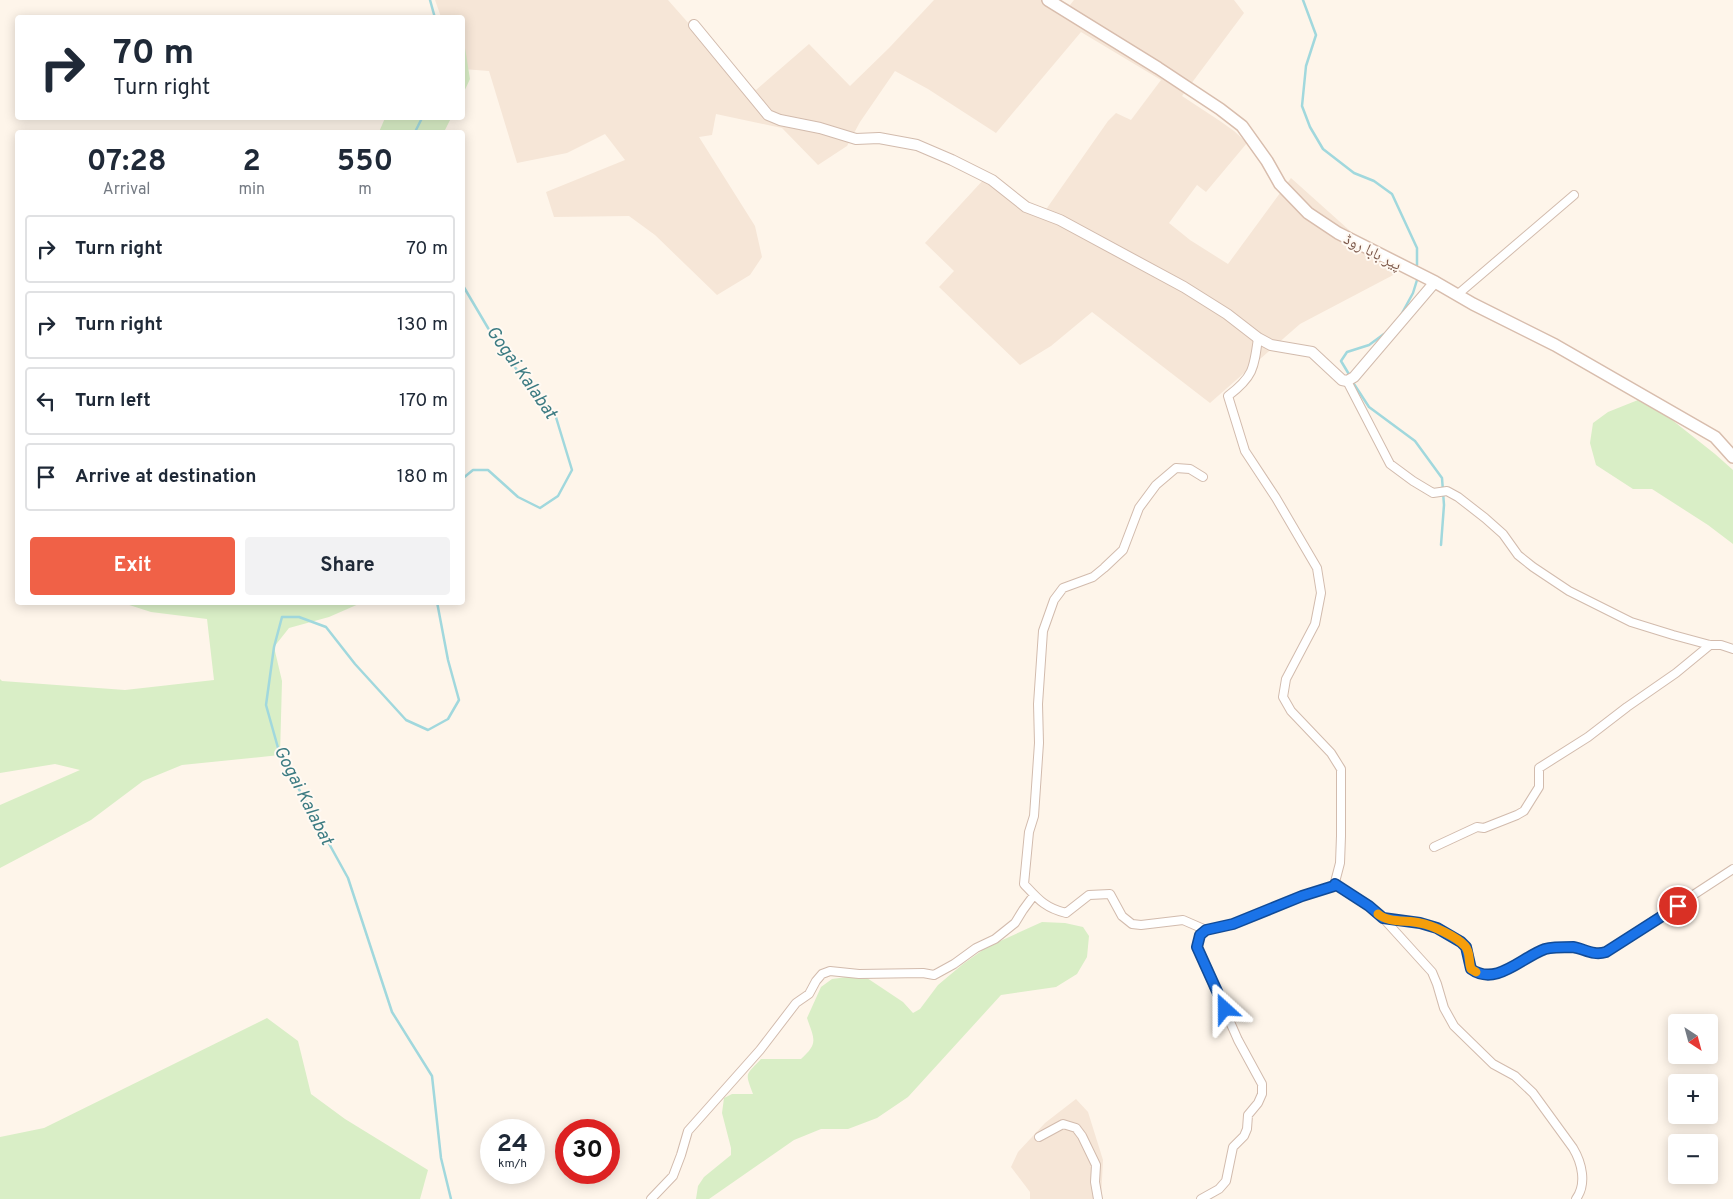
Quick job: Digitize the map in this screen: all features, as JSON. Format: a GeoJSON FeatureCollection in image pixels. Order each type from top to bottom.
{"type":"FeatureCollection","features":[{"type":"Feature","properties":{"kind":"main road","name":"پیر بابا روڈ"},"geometry":{"type":"LineString","coordinates":[[1048,0],[1158,68],[1242,126],[1267,161],[1280,184],[1308,213],[1338,233],[1555,345],[1716,437],[1733,457]]}},
{"type":"Feature","properties":{"kind":"street"},"geometry":{"type":"LineString","coordinates":[[694,25],[768,115],[780,120],[856,138],[879,138],[917,145],[952,160],[992,180],[1026,207],[1060,220],[1184,287],[1271,345],[1312,352],[1342,380],[1348,381],[1354,377],[1435,282]]}},
{"type":"Feature","properties":{"kind":"street"},"geometry":{"type":"LineString","coordinates":[[1457,295],[1574,195]]}},
{"type":"Feature","properties":{"kind":"street"},"geometry":{"type":"LineString","coordinates":[[1201,1199],[1219,1189],[1226,1181],[1233,1147],[1244,1136],[1247,1129],[1248,1115],[1258,1103],[1262,1094],[1262,1084],[1238,1040],[1197,947],[1200,935],[1206,930],[1233,924],[1302,896],[1334,886],[1340,863],[1341,769],[1331,753],[1292,712],[1283,697],[1286,679],[1315,624],[1321,593],[1317,568],[1276,498],[1245,451],[1228,396],[1242,385],[1254,368],[1258,338]]}},
{"type":"Feature","properties":{"kind":"street"},"geometry":{"type":"LineString","coordinates":[[1348,381],[1390,464],[1433,493],[1447,491],[1458,497],[1503,534],[1518,555],[1569,590],[1631,622],[1710,645],[1721,645],[1733,649]]}},
{"type":"Feature","properties":{"kind":"street"},"geometry":{"type":"LineString","coordinates":[[1202,476],[1190,469],[1176,468],[1156,486],[1139,508],[1123,550],[1093,577],[1063,588],[1054,600],[1044,631],[1038,704],[1039,743],[1034,816],[1029,832],[1024,884],[1039,900],[1053,910],[1066,913],[1089,895],[1110,894],[1122,916],[1132,924],[1141,925],[1183,920],[1206,930]]}},
{"type":"Feature","properties":{"kind":"street"},"geometry":{"type":"LineString","coordinates":[[1434,847],[1477,827],[1484,828],[1524,811],[1539,787],[1539,768],[1588,738],[1628,707],[1676,674],[1710,645]]}},
{"type":"Feature","properties":{"kind":"street"},"geometry":{"type":"LineString","coordinates":[[1383,918],[1420,923],[1437,928],[1466,947],[1471,969],[1488,976],[1499,973],[1546,948],[1573,947],[1599,954],[1606,952],[1733,869]]}},
{"type":"Feature","properties":{"kind":"street"},"geometry":{"type":"LineString","coordinates":[[1335,884],[1369,906],[1383,918],[1432,972],[1444,1008],[1454,1026],[1493,1064],[1515,1076],[1533,1094],[1579,1158],[1583,1186],[1576,1199]]}},
{"type":"Feature","properties":{"kind":"street"},"geometry":{"type":"LineString","coordinates":[[651,1199],[672,1176],[688,1131],[760,1050],[796,1004],[809,994],[822,974],[830,971],[858,974],[923,973],[934,975],[954,964],[976,948],[995,939],[1014,923],[1034,895]]}},
{"type":"Feature","properties":{"kind":"street"},"geometry":{"type":"LineString","coordinates":[[1040,1137],[1063,1124],[1076,1128],[1096,1165],[1095,1182],[1098,1199]]}},
{"type":"Feature","properties":{"kind":"shaded area"},"geometry":{"type":"Polygon","coordinates":[[[435,0],[668,0],[728,68],[756,90],[809,44],[850,86],[934,0],[1061,0],[1070,5],[1074,0],[1234,0],[1244,13],[1182,96],[1234,131],[1247,143],[1206,192],[1197,185],[1169,223],[1190,240],[1228,264],[1291,178],[1397,273],[1300,324],[1210,403],[1092,312],[1051,346],[1020,365],[939,287],[954,271],[925,243],[985,178],[1040,218],[1108,121],[1116,113],[1131,120],[1161,80],[1081,32],[996,133],[928,89],[895,71],[860,122],[847,146],[818,165],[782,128],[716,114],[712,135],[699,137],[755,226],[762,257],[750,275],[717,295],[655,235],[629,216],[554,217],[546,192],[625,160],[605,134],[567,153],[517,163],[489,71],[465,69],[465,15],[440,15],[435,0]]]}},
{"type":"Feature","properties":{"kind":"shaded area"},"geometry":{"type":"Polygon","coordinates":[[[1076,1099],[1088,1112],[1103,1160],[1101,1199],[1030,1199],[1030,1192],[1011,1167],[1018,1152],[1045,1123],[1076,1099]]]}},
{"type":"Feature","properties":{"kind":"green space"},"geometry":{"type":"Polygon","coordinates":[[[465,48],[470,79],[465,90],[465,48]]]}},
{"type":"Feature","properties":{"kind":"green space"},"geometry":{"type":"Polygon","coordinates":[[[384,120],[450,120],[445,130],[380,130],[384,120]]]}},
{"type":"Feature","properties":{"kind":"green space"},"geometry":{"type":"Polygon","coordinates":[[[1638,400],[1662,412],[1733,470],[1733,544],[1708,525],[1652,489],[1633,489],[1596,465],[1590,443],[1593,423],[1608,412],[1638,400]]]}},
{"type":"Feature","properties":{"kind":"green space"},"geometry":{"type":"Polygon","coordinates":[[[129,605],[356,605],[329,617],[289,628],[274,647],[282,681],[280,755],[182,765],[143,781],[91,820],[0,868],[0,805],[80,770],[55,764],[0,773],[0,679],[2,681],[125,690],[214,680],[207,619],[151,612],[129,605]]]}},
{"type":"Feature","properties":{"kind":"green space"},"geometry":{"type":"Polygon","coordinates":[[[1042,922],[1065,923],[1083,927],[1089,936],[1087,957],[1077,974],[1056,987],[1001,995],[908,1097],[877,1118],[848,1129],[821,1129],[794,1140],[709,1199],[696,1199],[698,1186],[704,1177],[731,1155],[722,1113],[724,1098],[732,1094],[753,1094],[748,1075],[761,1059],[801,1059],[807,1054],[813,1045],[813,1036],[807,1018],[821,987],[832,979],[847,977],[867,978],[903,1002],[913,1013],[920,1009],[938,985],[987,947],[1042,922]]]}},
{"type":"Feature","properties":{"kind":"green space"},"geometry":{"type":"Polygon","coordinates":[[[267,1018],[298,1041],[311,1094],[345,1119],[428,1170],[420,1199],[0,1199],[0,1137],[44,1128],[267,1018]]]}},
{"type":"Feature","properties":{"kind":"waterway","name":"Gogai Kalabat"},"geometry":{"type":"LineString","coordinates":[[430,0],[434,15]]}},
{"type":"Feature","properties":{"kind":"waterway"},"geometry":{"type":"LineString","coordinates":[[1303,0],[1316,35],[1306,66],[1302,106],[1310,127],[1323,149],[1354,173],[1374,181],[1392,194],[1417,248],[1417,265]]}},
{"type":"Feature","properties":{"kind":"waterway","name":"Gogai Kalabat"},"geometry":{"type":"LineString","coordinates":[[416,130],[421,120]]}},
{"type":"Feature","properties":{"kind":"waterway"},"geometry":{"type":"LineString","coordinates":[[1401,315],[1413,293],[1417,280]]}},
{"type":"Feature","properties":{"kind":"waterway","name":"Gogai Kalabat"},"geometry":{"type":"LineString","coordinates":[[465,289],[488,328],[521,376],[555,414],[572,470],[558,496],[540,508],[518,497],[488,470],[473,470],[465,477]]}},
{"type":"Feature","properties":{"kind":"waterway"},"geometry":{"type":"LineString","coordinates":[[1350,376],[1341,361],[1347,352],[1369,345],[1384,334]]}},
{"type":"Feature","properties":{"kind":"waterway"},"geometry":{"type":"LineString","coordinates":[[1352,381],[1369,407],[1415,441],[1442,478],[1444,505],[1441,545]]}},
{"type":"Feature","properties":{"kind":"waterway","name":"Gogai Kalabat"},"geometry":{"type":"LineString","coordinates":[[438,605],[448,660],[459,700],[448,719],[428,730],[406,720],[355,664],[326,627],[299,617],[282,617],[274,647],[266,705],[280,755],[348,878],[392,1012],[432,1076],[441,1158],[451,1199]]}},
{"type":"Feature","properties":{"kind":"slow traffic"},"geometry":{"type":"LineString","coordinates":[[1378,914],[1383,918],[1420,923],[1437,928],[1461,942],[1469,954],[1471,969],[1476,972]]}},
{"type":"Feature","properties":{"kind":"route"},"geometry":{"type":"LineString","coordinates":[[1225,1009],[1197,947],[1200,935],[1206,930],[1233,924],[1302,896],[1323,891],[1335,884],[1369,906],[1383,918],[1420,923],[1437,928],[1461,942],[1469,954],[1471,969],[1488,976],[1499,973],[1546,948],[1573,947],[1599,954],[1606,952],[1678,906]]}}]}
